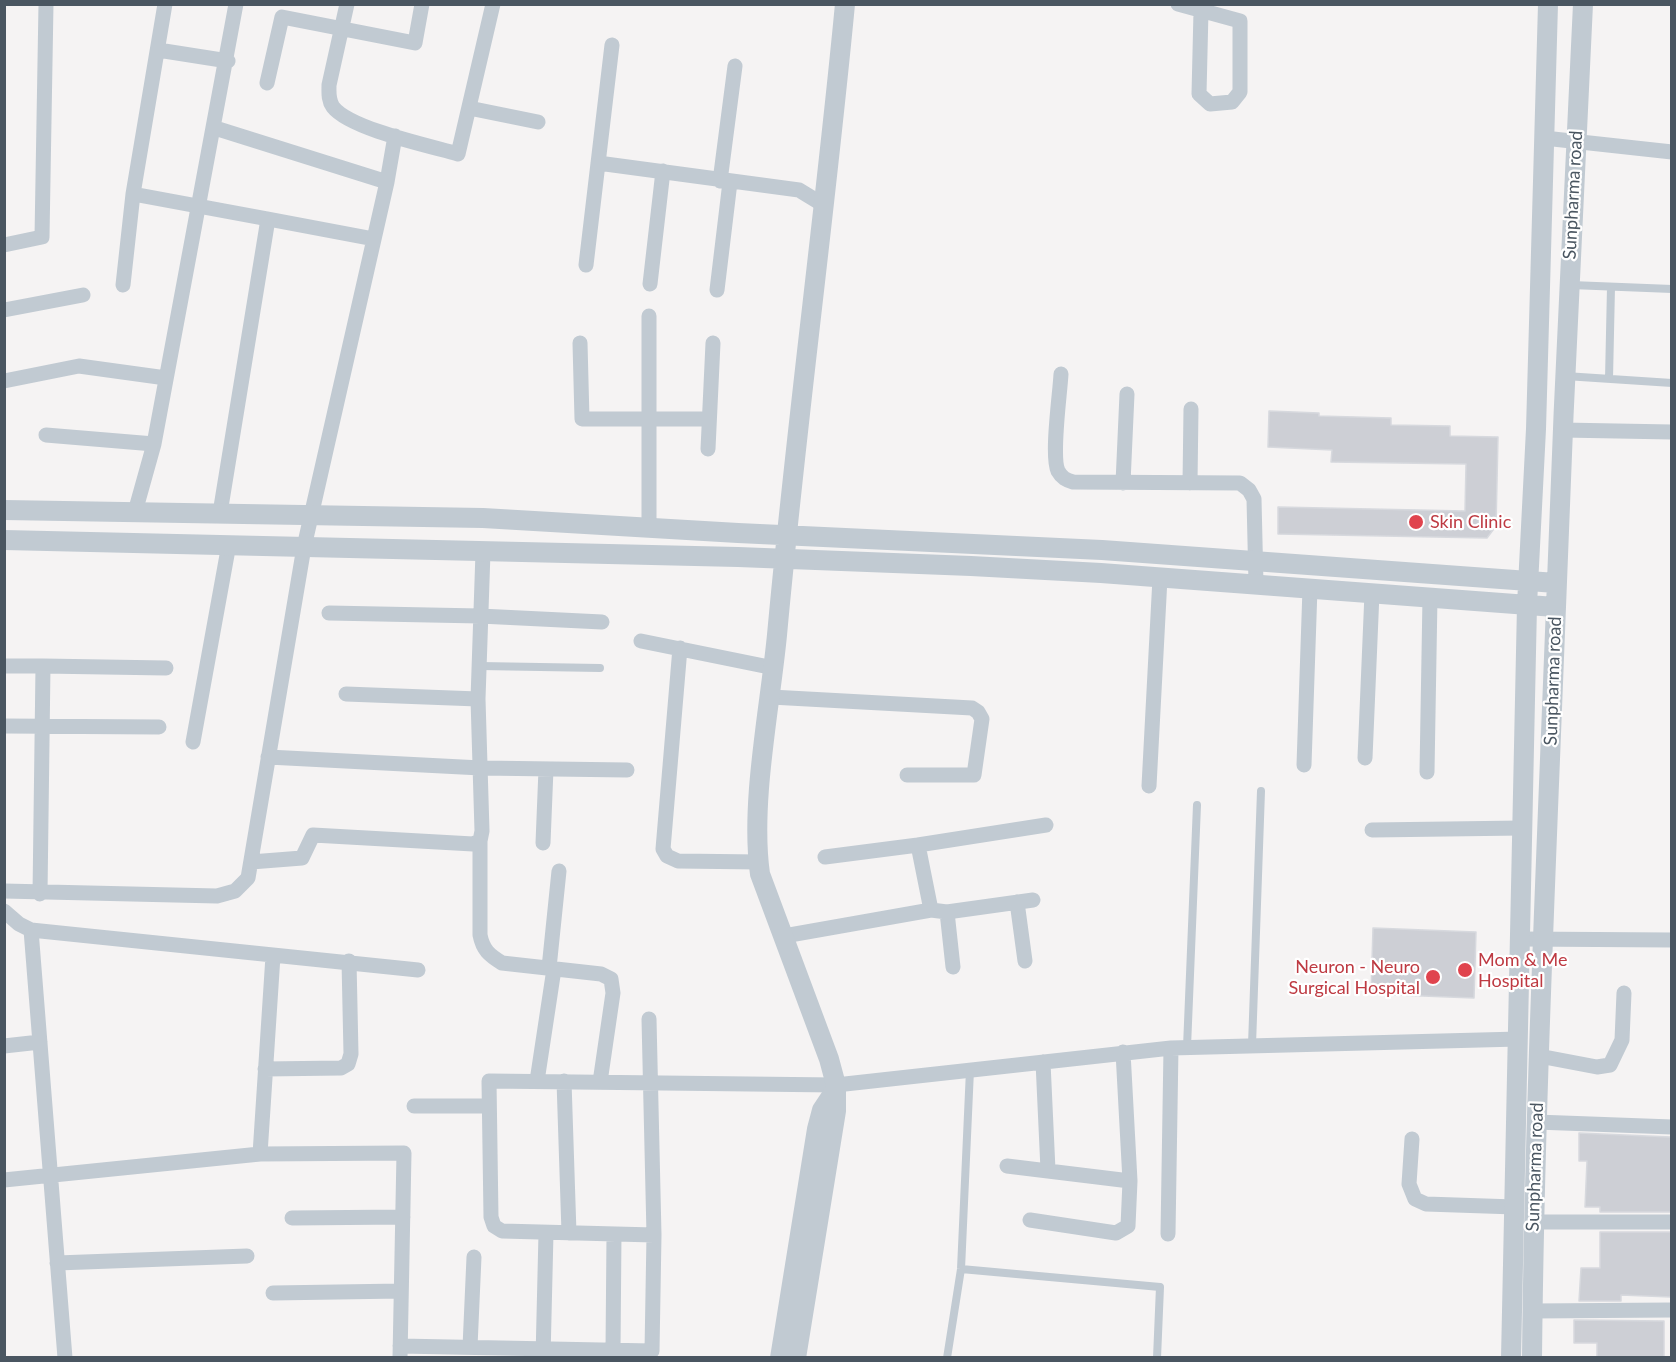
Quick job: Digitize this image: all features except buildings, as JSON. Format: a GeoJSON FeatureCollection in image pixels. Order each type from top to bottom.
{"type":"FeatureCollection","features":[{"type":"Feature","properties":{"kind":"street"},"geometry":{"type":"LineString","coordinates":[[4,245],[42,237],[46,4]]}},
{"type":"Feature","properties":{"kind":"street"},"geometry":{"type":"LineString","coordinates":[[123,285],[133,194],[165,4]]}},
{"type":"Feature","properties":{"kind":"street"},"geometry":{"type":"LineString","coordinates":[[135,512],[154,444],[228,61],[236,4]]}},
{"type":"Feature","properties":{"kind":"street"},"geometry":{"type":"LineString","coordinates":[[347,4],[330,85],[329,97],[333,107],[359,124],[458,154],[494,4]]}},
{"type":"Feature","properties":{"kind":"street"},"geometry":{"type":"LineString","coordinates":[[267,84],[282,17],[415,43],[422,4]]}},
{"type":"Feature","properties":{"kind":"street"},"geometry":{"type":"LineString","coordinates":[[796,1358],[830,1152],[836,1087],[760,874],[760,803],[784,559],[845,4]]}},
{"type":"Feature","properties":{"kind":"street"},"geometry":{"type":"LineString","coordinates":[[1178,4],[1240,21],[1240,92],[1232,102],[1210,104],[1199,94],[1201,11]]}},
{"type":"Feature","properties":{"kind":"street","name":"Sunpharma road"},"geometry":{"type":"LineString","coordinates":[[1511,1358],[1527,605],[1536,429],[1548,4]]}},
{"type":"Feature","properties":{"kind":"street","name":"Sunpharma road"},"geometry":{"type":"LineString","coordinates":[[1532,1358],[1536,1122],[1555,606],[1583,4]]}},
{"type":"Feature","properties":{"kind":"street"},"geometry":{"type":"LineString","coordinates":[[586,265],[612,45]]}},
{"type":"Feature","properties":{"kind":"street"},"geometry":{"type":"LineString","coordinates":[[158,50],[228,61]]}},
{"type":"Feature","properties":{"kind":"street"},"geometry":{"type":"LineString","coordinates":[[717,291],[735,66]]}},
{"type":"Feature","properties":{"kind":"street"},"geometry":{"type":"LineString","coordinates":[[469,108],[538,122]]}},
{"type":"Feature","properties":{"kind":"street"},"geometry":{"type":"LineString","coordinates":[[214,128],[387,183]]}},
{"type":"Feature","properties":{"kind":"street"},"geometry":{"type":"LineString","coordinates":[[4,891],[40,894],[217,896],[235,891],[248,878],[304,547],[387,183],[395,136]]}},
{"type":"Feature","properties":{"kind":"street"},"geometry":{"type":"LineString","coordinates":[[1544,138],[1671,152]]}},
{"type":"Feature","properties":{"kind":"street"},"geometry":{"type":"LineString","coordinates":[[598,163],[799,190],[822,204]]}},
{"type":"Feature","properties":{"kind":"street"},"geometry":{"type":"LineString","coordinates":[[650,284],[663,171]]}},
{"type":"Feature","properties":{"kind":"street"},"geometry":{"type":"LineString","coordinates":[[133,194],[374,239]]}},
{"type":"Feature","properties":{"kind":"street"},"geometry":{"type":"LineString","coordinates":[[220,513],[268,219]]}},
{"type":"Feature","properties":{"kind":"street"},"geometry":{"type":"LineString","coordinates":[[4,310],[82,295]]}},
{"type":"Feature","properties":{"kind":"street"},"geometry":{"type":"LineString","coordinates":[[649,316],[649,527]]}},
{"type":"Feature","properties":{"kind":"street"},"geometry":{"type":"LineString","coordinates":[[580,343],[582,419],[709,419]]}},
{"type":"Feature","properties":{"kind":"street"},"geometry":{"type":"LineString","coordinates":[[708,449],[713,343]]}},
{"type":"Feature","properties":{"kind":"street"},"geometry":{"type":"LineString","coordinates":[[4,381],[79,366],[166,378]]}},
{"type":"Feature","properties":{"kind":"street"},"geometry":{"type":"LineString","coordinates":[[1061,374],[1057,468],[1063,478],[1073,482],[1240,483],[1250,490],[1254,499],[1256,584]]}},
{"type":"Feature","properties":{"kind":"street"},"geometry":{"type":"LineString","coordinates":[[1123,483],[1128,394]]}},
{"type":"Feature","properties":{"kind":"street"},"geometry":{"type":"LineString","coordinates":[[1190,483],[1191,409]]}},
{"type":"Feature","properties":{"kind":"street"},"geometry":{"type":"LineString","coordinates":[[1562,430],[1671,432]]}},
{"type":"Feature","properties":{"kind":"street"},"geometry":{"type":"LineString","coordinates":[[46,435],[154,444]]}},
{"type":"Feature","properties":{"kind":"street"},"geometry":{"type":"LineString","coordinates":[[4,510],[312,516],[416,515],[1078,548],[1556,583]]}},
{"type":"Feature","properties":{"kind":"street"},"geometry":{"type":"LineString","coordinates":[[4,540],[784,559],[1160,578],[1555,606]]}},
{"type":"Feature","properties":{"kind":"street"},"geometry":{"type":"LineString","coordinates":[[193,742],[229,544]]}},
{"type":"Feature","properties":{"kind":"street"},"geometry":{"type":"LineString","coordinates":[[483,552],[478,699],[481,768],[480,935],[482,946],[489,955],[502,963],[601,974],[611,979],[613,993],[600,1082]]}},
{"type":"Feature","properties":{"kind":"street"},"geometry":{"type":"LineString","coordinates":[[1149,786],[1160,578]]}},
{"type":"Feature","properties":{"kind":"street"},"geometry":{"type":"LineString","coordinates":[[1304,765],[1310,588]]}},
{"type":"Feature","properties":{"kind":"street"},"geometry":{"type":"LineString","coordinates":[[1365,758],[1372,593]]}},
{"type":"Feature","properties":{"kind":"street"},"geometry":{"type":"LineString","coordinates":[[1427,772],[1430,597]]}},
{"type":"Feature","properties":{"kind":"street"},"geometry":{"type":"LineString","coordinates":[[329,613],[480,616],[602,622]]}},
{"type":"Feature","properties":{"kind":"street"},"geometry":{"type":"LineString","coordinates":[[640,641],[774,668]]}},
{"type":"Feature","properties":{"kind":"street"},"geometry":{"type":"LineString","coordinates":[[680,648],[663,849],[667,856],[678,861],[759,862]]}},
{"type":"Feature","properties":{"kind":"street"},"geometry":{"type":"LineString","coordinates":[[4,666],[166,668]]}},
{"type":"Feature","properties":{"kind":"street"},"geometry":{"type":"LineString","coordinates":[[40,894],[43,666]]}},
{"type":"Feature","properties":{"kind":"street"},"geometry":{"type":"LineString","coordinates":[[346,694],[478,699]]}},
{"type":"Feature","properties":{"kind":"street"},"geometry":{"type":"LineString","coordinates":[[771,697],[972,708],[978,712],[982,719],[974,775],[907,776]]}},
{"type":"Feature","properties":{"kind":"street"},"geometry":{"type":"LineString","coordinates":[[4,726],[159,727]]}},
{"type":"Feature","properties":{"kind":"street"},"geometry":{"type":"LineString","coordinates":[[268,757],[481,768],[627,770]]}},
{"type":"Feature","properties":{"kind":"street"},"geometry":{"type":"LineString","coordinates":[[543,843],[546,769]]}},
{"type":"Feature","properties":{"kind":"street"},"geometry":{"type":"LineString","coordinates":[[825,857],[1046,825]]}},
{"type":"Feature","properties":{"kind":"street"},"geometry":{"type":"LineString","coordinates":[[1372,830],[1522,828]]}},
{"type":"Feature","properties":{"kind":"street"},"geometry":{"type":"LineString","coordinates":[[251,862],[302,858],[312,835],[473,844],[480,841]]}},
{"type":"Feature","properties":{"kind":"street"},"geometry":{"type":"LineString","coordinates":[[918,845],[931,910]]}},
{"type":"Feature","properties":{"kind":"street"},"geometry":{"type":"LineString","coordinates":[[537,1081],[551,969],[559,871]]}},
{"type":"Feature","properties":{"kind":"street"},"geometry":{"type":"LineString","coordinates":[[784,936],[931,910],[947,912],[1025,901],[1025,961]]}},
{"type":"Feature","properties":{"kind":"street"},"geometry":{"type":"LineString","coordinates":[[4,911],[19,924],[31,930],[418,970]]}},
{"type":"Feature","properties":{"kind":"street"},"geometry":{"type":"LineString","coordinates":[[947,912],[953,967]]}},
{"type":"Feature","properties":{"kind":"street"},"geometry":{"type":"LineString","coordinates":[[31,930],[64,1358]]}},
{"type":"Feature","properties":{"kind":"street"},"geometry":{"type":"LineString","coordinates":[[1520,939],[1671,940]]}},
{"type":"Feature","properties":{"kind":"street"},"geometry":{"type":"LineString","coordinates":[[260,1154],[273,956]]}},
{"type":"Feature","properties":{"kind":"street"},"geometry":{"type":"LineString","coordinates":[[265,1069],[341,1068],[348,1064],[351,1054],[349,962]]}},
{"type":"Feature","properties":{"kind":"street"},"geometry":{"type":"LineString","coordinates":[[1539,1056],[1597,1066],[1610,1065],[1622,1040],[1624,993]]}},
{"type":"Feature","properties":{"kind":"street"},"geometry":{"type":"LineString","coordinates":[[4,1180],[260,1154],[404,1153],[400,1352],[470,1347],[543,1353],[652,1351],[654,1235],[649,1018]]}},
{"type":"Feature","properties":{"kind":"street"},"geometry":{"type":"LineString","coordinates":[[654,1235],[502,1231],[494,1226],[491,1217],[489,1081],[836,1087],[1171,1048],[1519,1039]]}},
{"type":"Feature","properties":{"kind":"street"},"geometry":{"type":"LineString","coordinates":[[4,1046],[40,1042]]}},
{"type":"Feature","properties":{"kind":"street"},"geometry":{"type":"LineString","coordinates":[[1168,1234],[1171,1048]]}},
{"type":"Feature","properties":{"kind":"street"},"geometry":{"type":"LineString","coordinates":[[1030,1220],[1116,1233],[1128,1226],[1130,1181],[1123,1052]]}},
{"type":"Feature","properties":{"kind":"street"},"geometry":{"type":"LineString","coordinates":[[1043,1062],[1048,1170]]}},
{"type":"Feature","properties":{"kind":"street"},"geometry":{"type":"LineString","coordinates":[[564,1082],[569,1233]]}},
{"type":"Feature","properties":{"kind":"street"},"geometry":{"type":"LineString","coordinates":[[780,1358],[817,1129],[822,1110],[836,1087]]}},
{"type":"Feature","properties":{"kind":"street"},"geometry":{"type":"LineString","coordinates":[[414,1106],[489,1106]]}},
{"type":"Feature","properties":{"kind":"street"},"geometry":{"type":"LineString","coordinates":[[1536,1122],[1671,1127]]}},
{"type":"Feature","properties":{"kind":"street"},"geometry":{"type":"LineString","coordinates":[[1412,1139],[1409,1184],[1414,1199],[1426,1204],[1515,1207]]}},
{"type":"Feature","properties":{"kind":"street"},"geometry":{"type":"LineString","coordinates":[[1006,1166],[1130,1181]]}},
{"type":"Feature","properties":{"kind":"street"},"geometry":{"type":"LineString","coordinates":[[292,1218],[403,1217]]}},
{"type":"Feature","properties":{"kind":"street"},"geometry":{"type":"LineString","coordinates":[[1533,1222],[1671,1222]]}},
{"type":"Feature","properties":{"kind":"street"},"geometry":{"type":"LineString","coordinates":[[543,1353],[546,1233]]}},
{"type":"Feature","properties":{"kind":"street"},"geometry":{"type":"LineString","coordinates":[[613,1350],[614,1234]]}},
{"type":"Feature","properties":{"kind":"street"},"geometry":{"type":"LineString","coordinates":[[57,1263],[247,1256]]}},
{"type":"Feature","properties":{"kind":"street"},"geometry":{"type":"LineString","coordinates":[[470,1347],[474,1257]]}},
{"type":"Feature","properties":{"kind":"street"},"geometry":{"type":"LineString","coordinates":[[273,1293],[401,1291]]}},
{"type":"Feature","properties":{"kind":"street"},"geometry":{"type":"LineString","coordinates":[[1533,1311],[1671,1310]]}},
{"type":"Feature","properties":{"kind":"lane"},"geometry":{"type":"LineString","coordinates":[[1569,285],[1671,289]]}},
{"type":"Feature","properties":{"kind":"lane"},"geometry":{"type":"LineString","coordinates":[[1609,379],[1611,287]]}},
{"type":"Feature","properties":{"kind":"lane"},"geometry":{"type":"LineString","coordinates":[[1565,376],[1671,383]]}},
{"type":"Feature","properties":{"kind":"lane"},"geometry":{"type":"LineString","coordinates":[[480,666],[600,668]]}},
{"type":"Feature","properties":{"kind":"lane"},"geometry":{"type":"LineString","coordinates":[[1252,1045],[1261,791]]}},
{"type":"Feature","properties":{"kind":"lane"},"geometry":{"type":"LineString","coordinates":[[1187,1047],[1197,805]]}},
{"type":"Feature","properties":{"kind":"lane"},"geometry":{"type":"LineString","coordinates":[[947,1358],[961,1269],[970,1070]]}},
{"type":"Feature","properties":{"kind":"lane"},"geometry":{"type":"LineString","coordinates":[[961,1269],[1160,1287],[1156,1358]]}},
{"type":"Feature","properties":{"kind":"place","name":"Skin Clinic"},"geometry":{"type":"Point","coordinates":[1416,522]}},
{"type":"Feature","properties":{"kind":"place","name":"Mom & Me Hospital"},"geometry":{"type":"Point","coordinates":[1465,970]}},
{"type":"Feature","properties":{"kind":"place","name":"Neuron - Neuro Surgical Hospital"},"geometry":{"type":"Point","coordinates":[1433,977]}}]}
